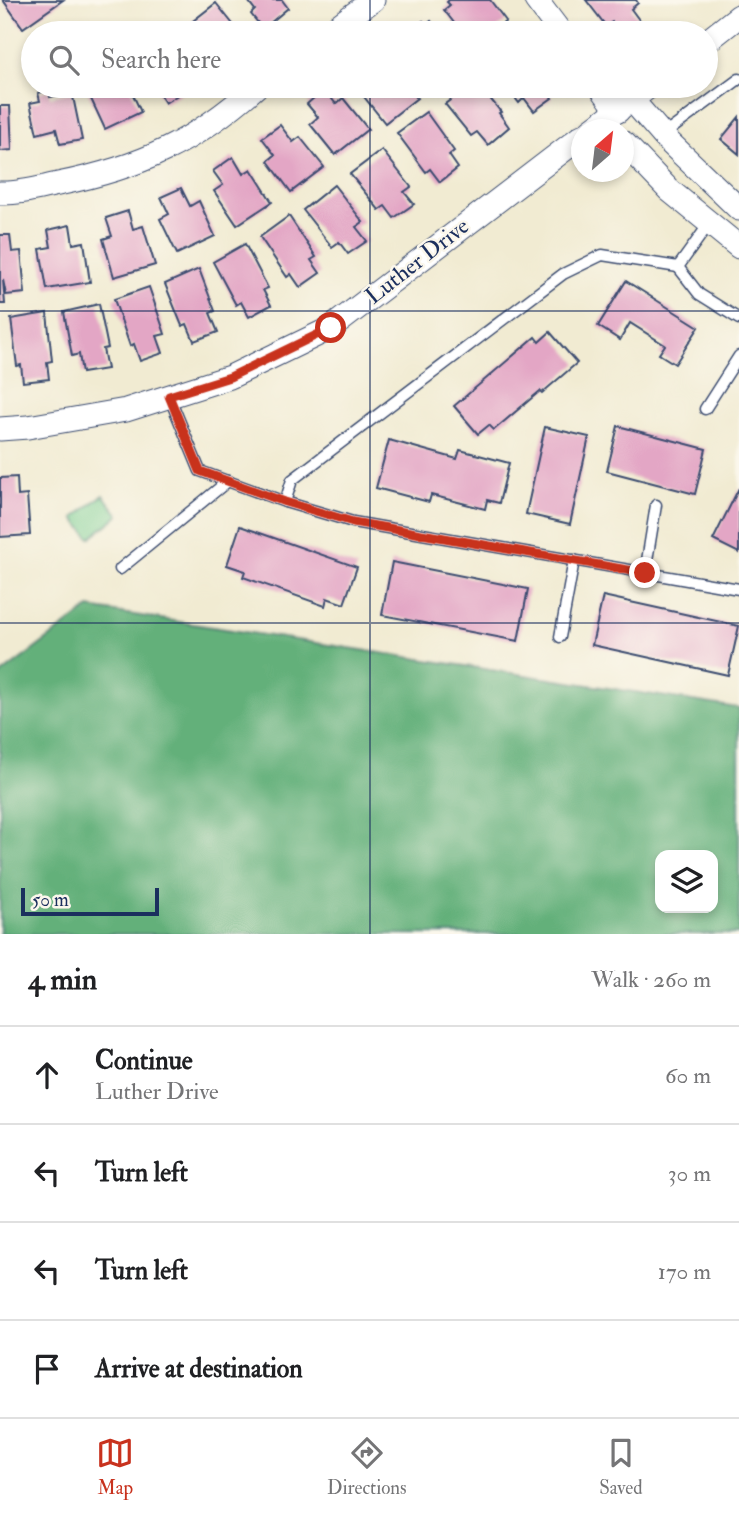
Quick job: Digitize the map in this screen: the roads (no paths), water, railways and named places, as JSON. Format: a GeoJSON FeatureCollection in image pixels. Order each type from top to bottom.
{"type":"FeatureCollection","features":[{"type":"Feature","properties":{"kind":"street"},"geometry":{"type":"LineString","coordinates":[[344,21],[373,0]]}},
{"type":"Feature","properties":{"kind":"street"},"geometry":{"type":"LineString","coordinates":[[536,0],[552,21]]}},
{"type":"Feature","properties":{"kind":"street"},"geometry":{"type":"LineString","coordinates":[[718,33],[739,16]]}},
{"type":"Feature","properties":{"kind":"street"},"geometry":{"type":"LineString","coordinates":[[0,193],[43,188],[96,176],[163,153],[213,122],[242,98]]}},
{"type":"Feature","properties":{"kind":"street"},"geometry":{"type":"LineString","coordinates":[[604,98],[611,118]]}},
{"type":"Feature","properties":{"kind":"street"},"geometry":{"type":"LineString","coordinates":[[611,118],[635,98]]}},
{"type":"Feature","properties":{"kind":"street"},"geometry":{"type":"LineString","coordinates":[[611,118],[663,135],[739,209]]}},
{"type":"Feature","properties":{"kind":"street","name":"Luther Drive"},"geometry":{"type":"LineString","coordinates":[[0,429],[28,427],[126,410],[230,377],[331,328],[571,144]]}},
{"type":"Feature","properties":{"kind":"street"},"geometry":{"type":"LineString","coordinates":[[634,154],[668,190],[739,247]]}},
{"type":"Feature","properties":{"kind":"lane"},"geometry":{"type":"LineString","coordinates":[[718,94],[739,79]]}},
{"type":"Feature","properties":{"kind":"lane"},"geometry":{"type":"LineString","coordinates":[[663,135],[713,98]]}},
{"type":"Feature","properties":{"kind":"lane"},"geometry":{"type":"LineString","coordinates":[[678,267],[709,224]]}},
{"type":"Feature","properties":{"kind":"lane"},"geometry":{"type":"LineString","coordinates":[[285,502],[292,480],[563,274],[602,255],[678,267],[699,294],[739,319]]}},
{"type":"Feature","properties":{"kind":"lane"},"geometry":{"type":"LineString","coordinates":[[705,409],[739,356]]}},
{"type":"Feature","properties":{"kind":"lane"},"geometry":{"type":"LineString","coordinates":[[169,396],[200,471],[285,502],[353,522],[739,589]]}},
{"type":"Feature","properties":{"kind":"lane"},"geometry":{"type":"LineString","coordinates":[[120,569],[228,481]]}},
{"type":"Feature","properties":{"kind":"lane"},"geometry":{"type":"LineString","coordinates":[[645,573],[656,505]]}},
{"type":"Feature","properties":{"kind":"lane"},"geometry":{"type":"LineString","coordinates":[[560,638],[574,560]]}}]}
